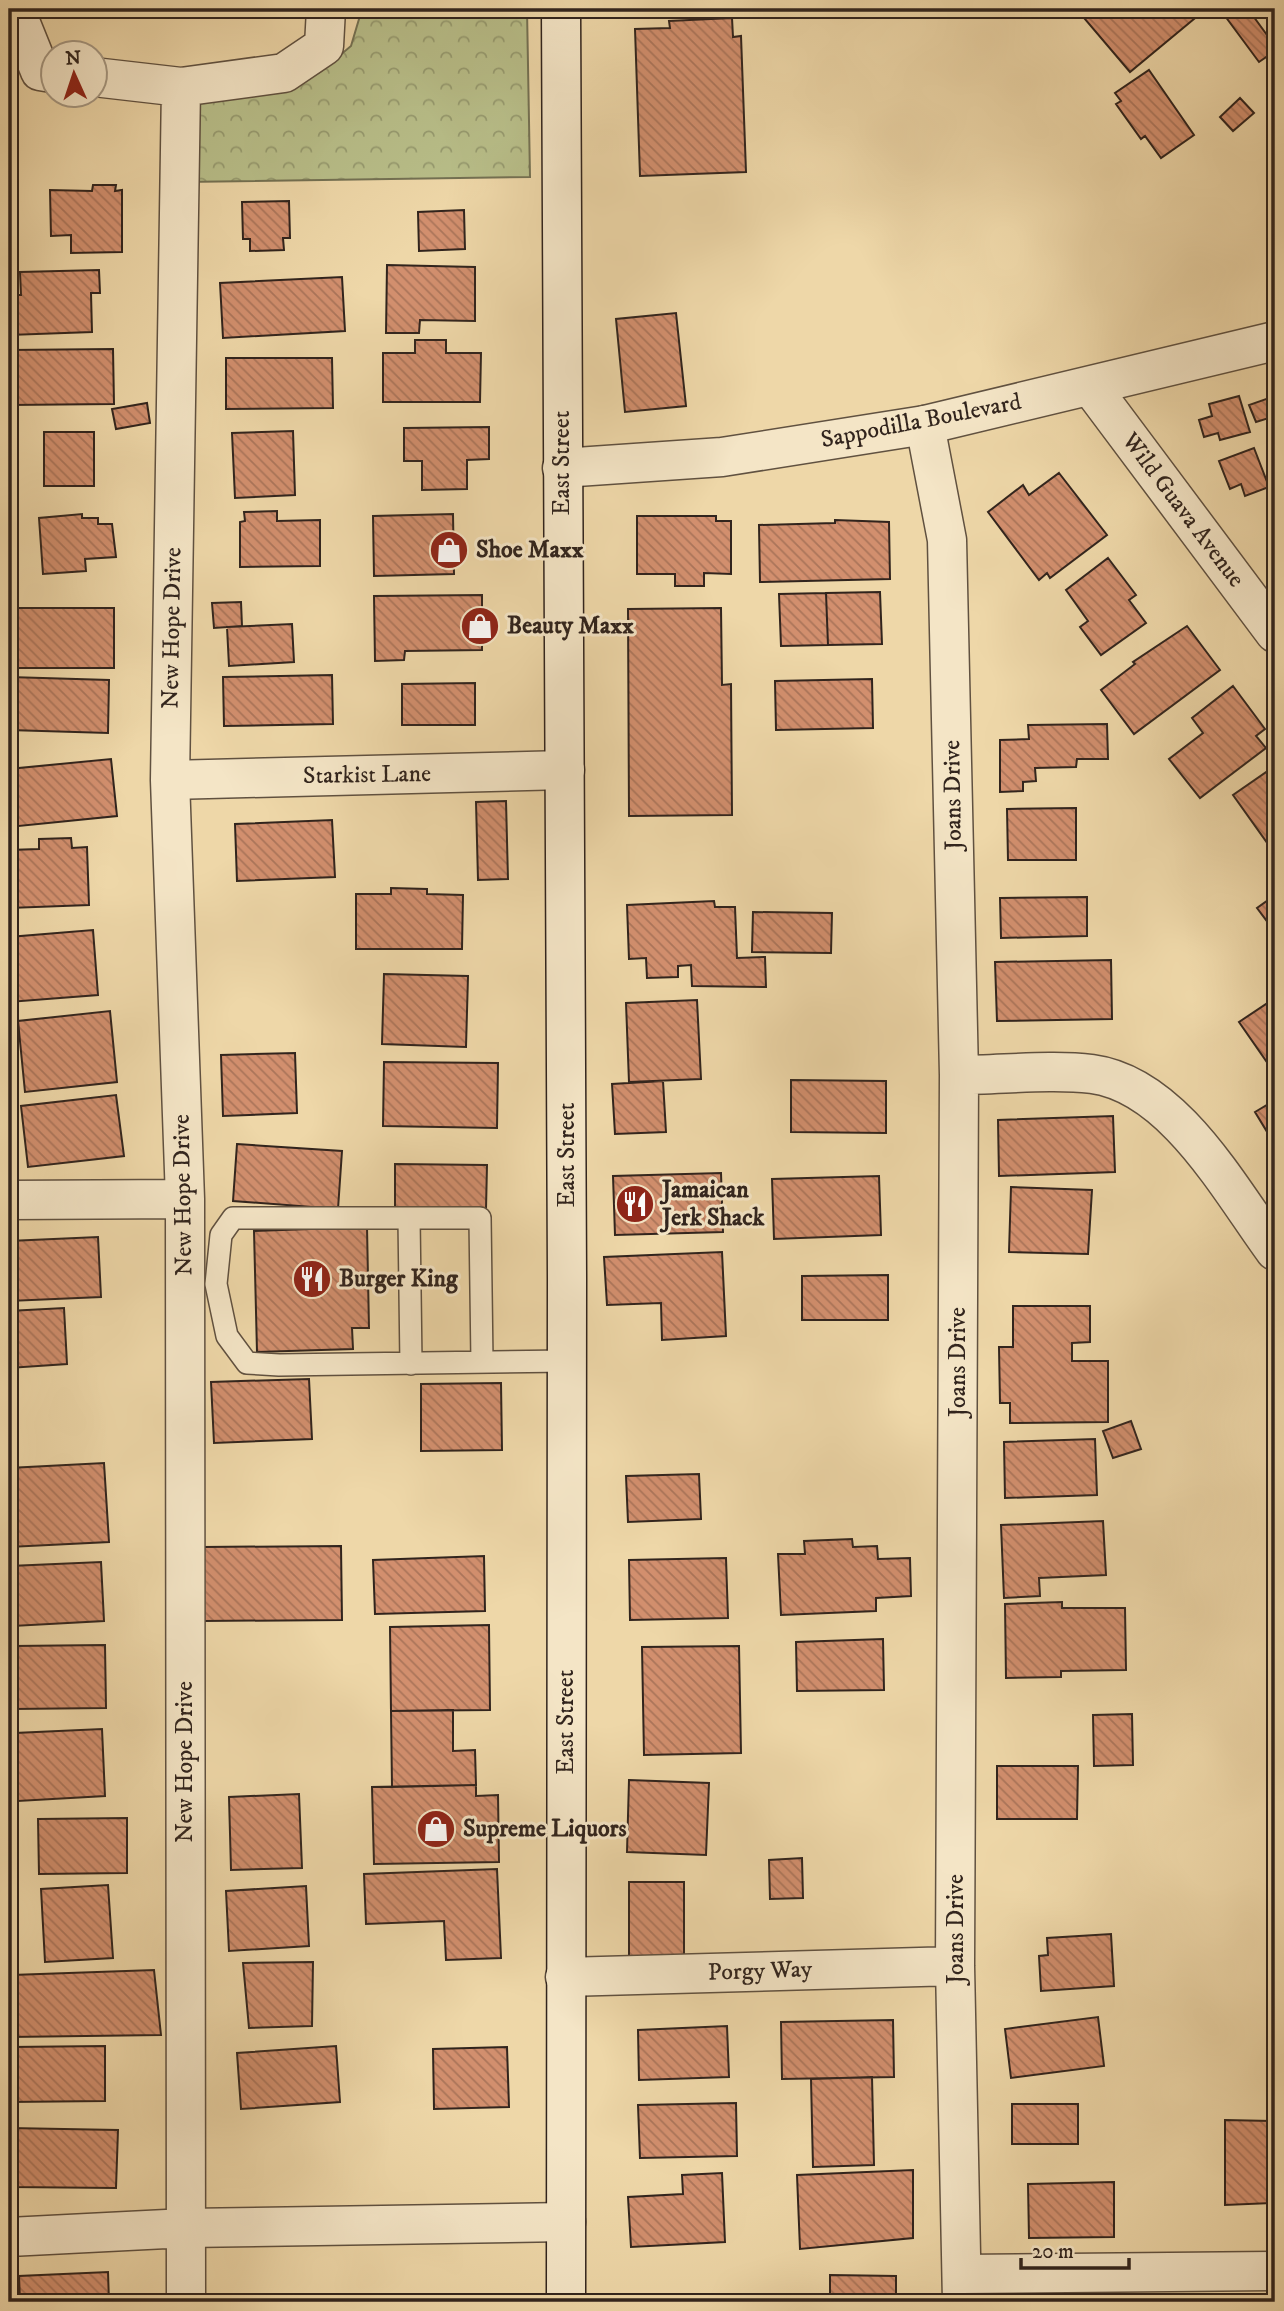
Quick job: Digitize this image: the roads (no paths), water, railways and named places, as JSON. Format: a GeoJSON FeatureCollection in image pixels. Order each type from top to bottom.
{"type":"FeatureCollection","features":[{"type":"Feature","properties":{"kind":"street"},"geometry":{"type":"LineString","coordinates":[[15,9],[38,56]]}},
{"type":"Feature","properties":{"kind":"street"},"geometry":{"type":"LineString","coordinates":[[108,79],[181,87],[284,73],[324,46],[326,9]]}},
{"type":"Feature","properties":{"kind":"street","name":"East Street"},"geometry":{"type":"LineString","coordinates":[[561,9],[567,1362],[566,2302]]}},
{"type":"Feature","properties":{"kind":"street","name":"New Hope Drive"},"geometry":{"type":"LineString","coordinates":[[181,87],[170,780],[185,1199],[186,2302]]}},
{"type":"Feature","properties":{"kind":"street","name":"Sappodilla Boulevard"},"geometry":{"type":"LineString","coordinates":[[562,468],[722,457],[925,425],[1275,341]]}},
{"type":"Feature","properties":{"kind":"street","name":"Wild Guava Avenue"},"geometry":{"type":"LineString","coordinates":[[1091,387],[1275,633]]}},
{"type":"Feature","properties":{"kind":"street","name":"Joans Drive"},"geometry":{"type":"LineString","coordinates":[[925,425],[947,540],[959,1075],[955,1966],[962,2288]]}},
{"type":"Feature","properties":{"kind":"street","name":"Starkist Lane"},"geometry":{"type":"LineString","coordinates":[[170,780],[565,770]]}},
{"type":"Feature","properties":{"kind":"street"},"geometry":{"type":"LineString","coordinates":[[959,1075],[1091,1074],[1123,1082],[1156,1102],[1191,1137],[1275,1251]]}},
{"type":"Feature","properties":{"kind":"street"},"geometry":{"type":"LineString","coordinates":[[9,1200],[185,1199]]}},
{"type":"Feature","properties":{"kind":"street","name":"Porgy Way"},"geometry":{"type":"LineString","coordinates":[[565,1977],[955,1966]]}},
{"type":"Feature","properties":{"kind":"street"},"geometry":{"type":"LineString","coordinates":[[9,2237],[186,2228],[566,2221]]}},
{"type":"Feature","properties":{"kind":"street"},"geometry":{"type":"LineString","coordinates":[[962,2288],[1275,2271]]}},
{"type":"Feature","properties":{"kind":"lane"},"geometry":{"type":"LineString","coordinates":[[482,1362],[480,1218],[233,1218],[221,1235],[216,1283],[227,1336],[247,1363],[567,1362]]}},
{"type":"Feature","properties":{"kind":"lane"},"geometry":{"type":"LineString","coordinates":[[409,1218],[411,1364]]}},
{"type":"Feature","properties":{"kind":"place","name":"Shoe Maxx"},"geometry":{"type":"Point","coordinates":[449,550]}},
{"type":"Feature","properties":{"kind":"place","name":"Beauty Maxx"},"geometry":{"type":"Point","coordinates":[480,626]}},
{"type":"Feature","properties":{"kind":"place","name":"Jamaican Jerk Shack"},"geometry":{"type":"Point","coordinates":[635,1204]}},
{"type":"Feature","properties":{"kind":"place","name":"Burger King"},"geometry":{"type":"Point","coordinates":[312,1279]}},
{"type":"Feature","properties":{"kind":"place","name":"Supreme Liquors"},"geometry":{"type":"Point","coordinates":[436,1829]}}]}
